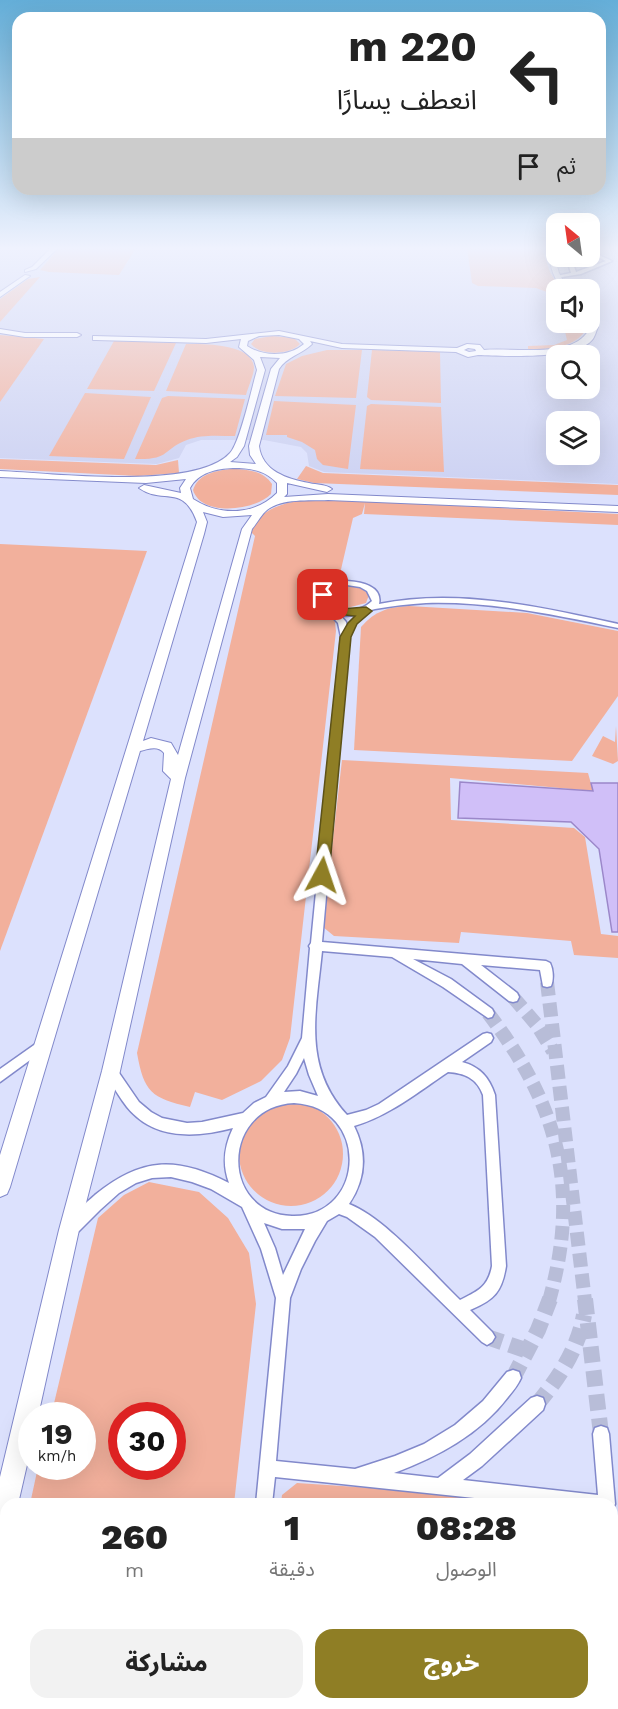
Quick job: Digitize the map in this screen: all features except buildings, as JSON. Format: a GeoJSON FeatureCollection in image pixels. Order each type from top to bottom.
{"type":"FeatureCollection","features":[{"type":"Feature","properties":{"kind":"street"},"geometry":{"type":"LineString","coordinates":[[0,331],[60,337],[93,334],[89,340]]}},
{"type":"Feature","properties":{"kind":"street"},"geometry":{"type":"LineString","coordinates":[[76,337],[89,340],[206,341],[279,333],[342,346]]}},
{"type":"Feature","properties":{"kind":"street"},"geometry":{"type":"LineString","coordinates":[[206,341],[266,354],[342,346],[458,350],[468,354],[480,351],[539,352],[571,347],[585,341],[592,333]]}},
{"type":"Feature","properties":{"kind":"street"},"geometry":{"type":"LineString","coordinates":[[0,474],[146,480],[196,475],[217,467],[234,455],[239,446],[261,370],[261,362],[243,343],[254,335]]}},
{"type":"Feature","properties":{"kind":"street"},"geometry":{"type":"LineString","coordinates":[[263,468],[255,456],[254,446],[275,369],[283,359],[308,344],[302,337]]}},
{"type":"Feature","properties":{"kind":"street"},"geometry":{"type":"LineString","coordinates":[[239,446],[254,446]]}},
{"type":"Feature","properties":{"kind":"street"},"geometry":{"type":"LineString","coordinates":[[217,467],[243,465],[263,468],[278,477],[317,488],[618,501]]}},
{"type":"Feature","properties":{"kind":"street"},"geometry":{"type":"LineString","coordinates":[[0,1187],[201,528],[201,517],[191,502],[185,486],[196,475]]}},
{"type":"Feature","properties":{"kind":"street"},"geometry":{"type":"LineString","coordinates":[[7,1498],[69,1230],[111,1071],[178,778],[247,529],[283,491],[278,477]]}},
{"type":"Feature","properties":{"kind":"street"},"geometry":{"type":"LineString","coordinates":[[0,482],[143,488],[191,502],[212,512],[227,514],[300,498],[328,497],[618,509]]}},
{"type":"Feature","properties":{"kind":"street"},"geometry":{"type":"LineString","coordinates":[[69,1230],[111,1188],[151,1171],[169,1169],[197,1175],[245,1201],[264,1215],[283,1222],[303,1222],[322,1216],[337,1206],[348,1194],[355,1180],[358,1149],[354,1135],[346,1122],[320,1091],[313,1073],[308,1037],[345,637],[342,622],[325,605],[323,595],[332,586],[356,583],[392,597],[417,602]]}},
{"type":"Feature","properties":{"kind":"street"},"geometry":{"type":"LineString","coordinates":[[345,637],[353,623],[376,602],[376,595],[370,589]]}},
{"type":"Feature","properties":{"kind":"street"},"geometry":{"type":"LineString","coordinates":[[330,609],[348,614],[393,603],[475,603],[533,610],[618,626]]}},
{"type":"Feature","properties":{"kind":"street"},"geometry":{"type":"LineString","coordinates":[[135,748],[151,743],[166,746],[171,752],[170,771],[178,778]]}},
{"type":"Feature","properties":{"kind":"street"},"geometry":{"type":"LineString","coordinates":[[315,946],[546,966],[547,982]]}},
{"type":"Feature","properties":{"kind":"street"},"geometry":{"type":"LineString","coordinates":[[382,952],[404,958],[426,970],[488,1013]]}},
{"type":"Feature","properties":{"kind":"street"},"geometry":{"type":"LineString","coordinates":[[465,959],[513,997]]}},
{"type":"Feature","properties":{"kind":"street"},"geometry":{"type":"LineString","coordinates":[[283,1298],[268,1248],[234,1182],[230,1165],[231,1148],[237,1132],[248,1118],[270,1102],[292,1070],[308,1037]]}},
{"type":"Feature","properties":{"kind":"street"},"geometry":{"type":"LineString","coordinates":[[346,1122],[377,1112],[487,1038]]}},
{"type":"Feature","properties":{"kind":"street"},"geometry":{"type":"LineString","coordinates":[[0,1077],[44,1042]]}},
{"type":"Feature","properties":{"kind":"street"},"geometry":{"type":"LineString","coordinates":[[445,1066],[463,1067],[473,1071],[486,1085],[489,1095],[498,1243],[498,1278],[493,1289],[484,1297],[458,1308]]}},
{"type":"Feature","properties":{"kind":"street"},"geometry":{"type":"LineString","coordinates":[[111,1071],[134,1106],[148,1118],[176,1130],[204,1129],[248,1118]]}},
{"type":"Feature","properties":{"kind":"street"},"geometry":{"type":"LineString","coordinates":[[270,1102],[291,1098],[313,1100],[333,1109]]}},
{"type":"Feature","properties":{"kind":"street"},"geometry":{"type":"LineString","coordinates":[[337,1206],[352,1212],[380,1232],[487,1337]]}},
{"type":"Feature","properties":{"kind":"street"},"geometry":{"type":"LineString","coordinates":[[264,1498],[283,1298],[292,1268],[305,1241],[322,1216]]}},
{"type":"Feature","properties":{"kind":"street"},"geometry":{"type":"LineString","coordinates":[[353,1477],[391,1467],[427,1451],[460,1431],[489,1407],[513,1378]]}},
{"type":"Feature","properties":{"kind":"street"},"geometry":{"type":"LineString","coordinates":[[440,1487],[476,1460],[537,1404]]}},
{"type":"Feature","properties":{"kind":"street"},"geometry":{"type":"LineString","coordinates":[[601,1434],[606,1498]]}},
{"type":"Feature","properties":{"kind":"street"},"geometry":{"type":"LineString","coordinates":[[267,1468],[548,1498]]}},
{"type":"Feature","properties":{"kind":"shaded area"},"geometry":{"type":"Polygon","coordinates":[[[0,328],[546,328],[546,333],[600,333],[600,328],[618,328],[618,484],[324,472],[309,466],[307,453],[301,447],[264,440],[201,440],[186,445],[179,458],[157,464],[0,458],[0,328]]]}},
{"type":"Feature","properties":{"kind":"shaded area"},"geometry":{"type":"Polygon","coordinates":[[[565,333],[583,333],[565,345],[554,345],[567,340],[565,333]]]}},
{"type":"Feature","properties":{"kind":"shaded area"},"geometry":{"type":"Polygon","coordinates":[[[0,335],[44,339],[0,402],[0,335]]]}},
{"type":"Feature","properties":{"kind":"shaded area"},"geometry":{"type":"Polygon","coordinates":[[[272,336],[294,338],[300,344],[295,348],[275,353],[261,351],[251,344],[255,339],[272,336]]]}},
{"type":"Feature","properties":{"kind":"shaded area"},"geometry":{"type":"Polygon","coordinates":[[[114,341],[176,343],[154,391],[87,389],[114,341]]]}},
{"type":"Feature","properties":{"kind":"shaded area"},"geometry":{"type":"Polygon","coordinates":[[[186,344],[225,347],[245,353],[251,359],[254,367],[246,395],[166,391],[186,344]]]}},
{"type":"Feature","properties":{"kind":"shaded area"},"geometry":{"type":"Polygon","coordinates":[[[546,345],[546,349],[528,349],[528,346],[546,345]]]}},
{"type":"Feature","properties":{"kind":"shaded area"},"geometry":{"type":"Polygon","coordinates":[[[327,350],[362,350],[356,398],[275,396],[286,364],[302,356],[327,350]]]}},
{"type":"Feature","properties":{"kind":"shaded area"},"geometry":{"type":"Polygon","coordinates":[[[372,350],[440,352],[441,403],[371,400],[367,397],[372,350]]]}},
{"type":"Feature","properties":{"kind":"shaded area"},"geometry":{"type":"Polygon","coordinates":[[[85,393],[151,397],[124,459],[49,456],[85,393]]]}},
{"type":"Feature","properties":{"kind":"shaded area"},"geometry":{"type":"Polygon","coordinates":[[[168,396],[245,399],[235,436],[193,438],[155,458],[135,459],[162,398],[168,396]]]}},
{"type":"Feature","properties":{"kind":"shaded area"},"geometry":{"type":"Polygon","coordinates":[[[274,401],[356,405],[348,469],[323,465],[317,459],[315,450],[287,435],[266,435],[274,401]]]}},
{"type":"Feature","properties":{"kind":"shaded area"},"geometry":{"type":"Polygon","coordinates":[[[371,404],[441,407],[444,472],[360,469],[367,406],[371,404]]]}},
{"type":"Feature","properties":{"kind":"shaded area"},"geometry":{"type":"Polygon","coordinates":[[[0,459],[156,465],[178,460],[179,473],[138,476],[0,469],[0,459]]]}},
{"type":"Feature","properties":{"kind":"shaded area"},"geometry":{"type":"Polygon","coordinates":[[[306,466],[323,473],[618,485],[618,495],[314,483],[297,479],[306,466]]]}},
{"type":"Feature","properties":{"kind":"shaded area"},"geometry":{"type":"Polygon","coordinates":[[[230,469],[248,470],[264,476],[272,484],[271,494],[253,504],[229,508],[217,508],[198,499],[193,490],[199,480],[213,472],[230,469]]]}},
{"type":"Feature","properties":{"kind":"shaded area"},"geometry":{"type":"Polygon","coordinates":[[[319,499],[618,514],[618,525],[364,514],[365,503],[362,514],[353,518],[339,578],[322,584],[314,594],[318,605],[334,615],[336,631],[290,1038],[282,1060],[261,1081],[222,1100],[195,1092],[190,1107],[166,1100],[152,1091],[143,1077],[137,1053],[255,536],[251,532],[255,523],[270,510],[289,503],[319,499]]]}},
{"type":"Feature","properties":{"kind":"shaded area"},"geometry":{"type":"Polygon","coordinates":[[[0,544],[147,551],[0,951],[0,544]]]}},
{"type":"Feature","properties":{"kind":"shaded area"},"geometry":{"type":"Polygon","coordinates":[[[350,585],[362,588],[369,595],[366,603],[347,608],[329,601],[327,597],[331,589],[350,585]]]}},
{"type":"Feature","properties":{"kind":"shaded area"},"geometry":{"type":"Polygon","coordinates":[[[409,606],[527,613],[618,631],[618,696],[572,761],[354,750],[361,627],[371,617],[382,611],[409,606]]]}},
{"type":"Feature","properties":{"kind":"shaded area"},"geometry":{"type":"Polygon","coordinates":[[[616,726],[618,761],[613,764],[592,756],[603,736],[615,742],[616,726]]]}},
{"type":"Feature","properties":{"kind":"shaded area"},"geometry":{"type":"Polygon","coordinates":[[[342,760],[588,773],[593,791],[450,778],[451,820],[574,828],[585,837],[601,934],[618,936],[618,958],[574,955],[571,941],[461,932],[459,943],[334,936],[323,927],[342,760]]]}},
{"type":"Feature","properties":{"kind":"shaded area"},"geometry":{"type":"Polygon","coordinates":[[[291,1102],[311,1106],[328,1117],[339,1134],[343,1154],[339,1174],[328,1191],[311,1202],[291,1206],[271,1202],[254,1191],[243,1174],[239,1154],[243,1134],[254,1117],[271,1106],[291,1102]]]}},
{"type":"Feature","properties":{"kind":"shaded area"},"geometry":{"type":"Polygon","coordinates":[[[149,1182],[199,1192],[228,1218],[249,1253],[256,1304],[235,1498],[31,1498],[35,1480],[96,1480],[96,1402],[54,1402],[98,1218],[124,1195],[149,1182]]]}},
{"type":"Feature","properties":{"kind":"shaded area"},"geometry":{"type":"Polygon","coordinates":[[[297,1483],[477,1495],[477,1498],[282,1498],[282,1495],[297,1483]]]}},
{"type":"Feature","properties":{"kind":"tunnel"},"geometry":{"type":"LineString","coordinates":[[547,982],[585,1301]]}},
{"type":"Feature","properties":{"kind":"tunnel"},"geometry":{"type":"LineString","coordinates":[[513,997],[537,1025],[553,1051]]}},
{"type":"Feature","properties":{"kind":"tunnel"},"geometry":{"type":"LineString","coordinates":[[488,1013],[532,1081],[557,1149],[562,1184],[563,1221],[549,1301]]}},
{"type":"Feature","properties":{"kind":"tunnel"},"geometry":{"type":"LineString","coordinates":[[527,1351],[550,1299]]}},
{"type":"Feature","properties":{"kind":"tunnel"},"geometry":{"type":"LineString","coordinates":[[585,1299],[601,1434]]}},
{"type":"Feature","properties":{"kind":"tunnel"},"geometry":{"type":"LineString","coordinates":[[537,1404],[553,1384],[572,1351],[584,1315]]}},
{"type":"Feature","properties":{"kind":"tunnel"},"geometry":{"type":"LineString","coordinates":[[487,1337],[527,1351]]}},
{"type":"Feature","properties":{"kind":"tunnel"},"geometry":{"type":"LineString","coordinates":[[513,1378],[527,1351]]}},
{"type":"Feature","properties":{"kind":"route"},"geometry":{"type":"LineString","coordinates":[[322,875],[345,637],[353,623],[366,611],[348,614],[330,609],[325,605],[323,595]]}}]}
